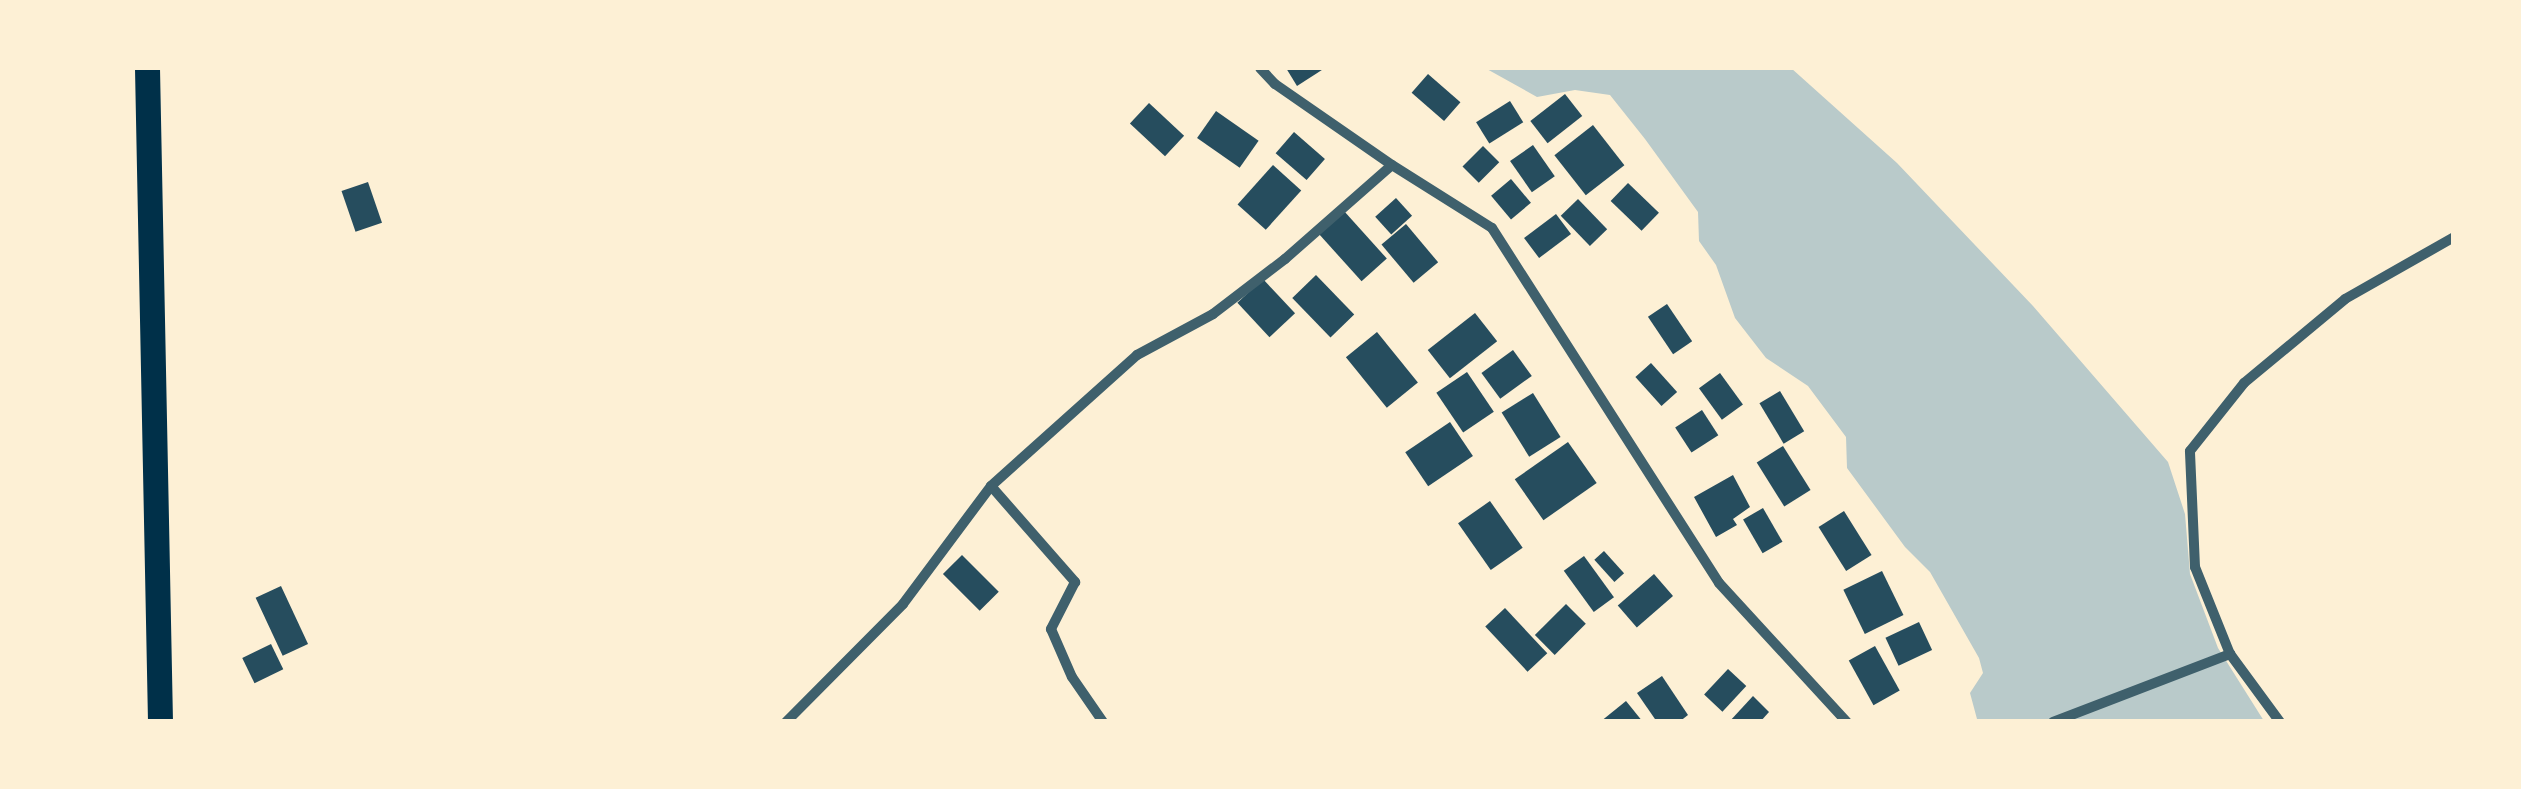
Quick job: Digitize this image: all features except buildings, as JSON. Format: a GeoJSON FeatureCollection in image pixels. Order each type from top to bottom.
{"type":"FeatureCollection","features":[{"type":"Feature","properties":{"kind":"main road"},"geometry":{"type":"LineString","coordinates":[[146,68],[160,722]]}},
{"type":"Feature","properties":{"kind":"street"},"geometry":{"type":"LineString","coordinates":[[1260,68],[1275,84],[1392,165],[1492,228],[1719,583],[1848,722]]}},
{"type":"Feature","properties":{"kind":"street"},"geometry":{"type":"LineString","coordinates":[[786,722],[903,604],[991,486],[1137,355],[1213,314],[1284,259],[1392,165]]}},
{"type":"Feature","properties":{"kind":"street"},"geometry":{"type":"LineString","coordinates":[[2280,722],[2230,654],[2195,567],[2190,451],[2244,384],[2345,300],[2454,237]]}},
{"type":"Feature","properties":{"kind":"street"},"geometry":{"type":"LineString","coordinates":[[991,486],[1075,582],[1051,629],[1072,677],[1103,722]]}},
{"type":"Feature","properties":{"kind":"street"},"geometry":{"type":"LineString","coordinates":[[2052,722],[2230,654]]}},
{"type":"Feature","properties":{"kind":"shaded area"},"geometry":{"type":"Polygon","coordinates":[[[1485,68],[1791,68],[1897,163],[2033,306],[2168,462],[2185,514],[2190,574],[2218,648],[2264,721],[1977,719],[1970,693],[1983,673],[1979,658],[1930,572],[1905,547],[1847,468],[1846,437],[1808,386],[1766,358],[1735,318],[1716,265],[1699,241],[1698,212],[1645,139],[1610,95],[1575,90],[1537,97],[1485,68]]]}}]}
